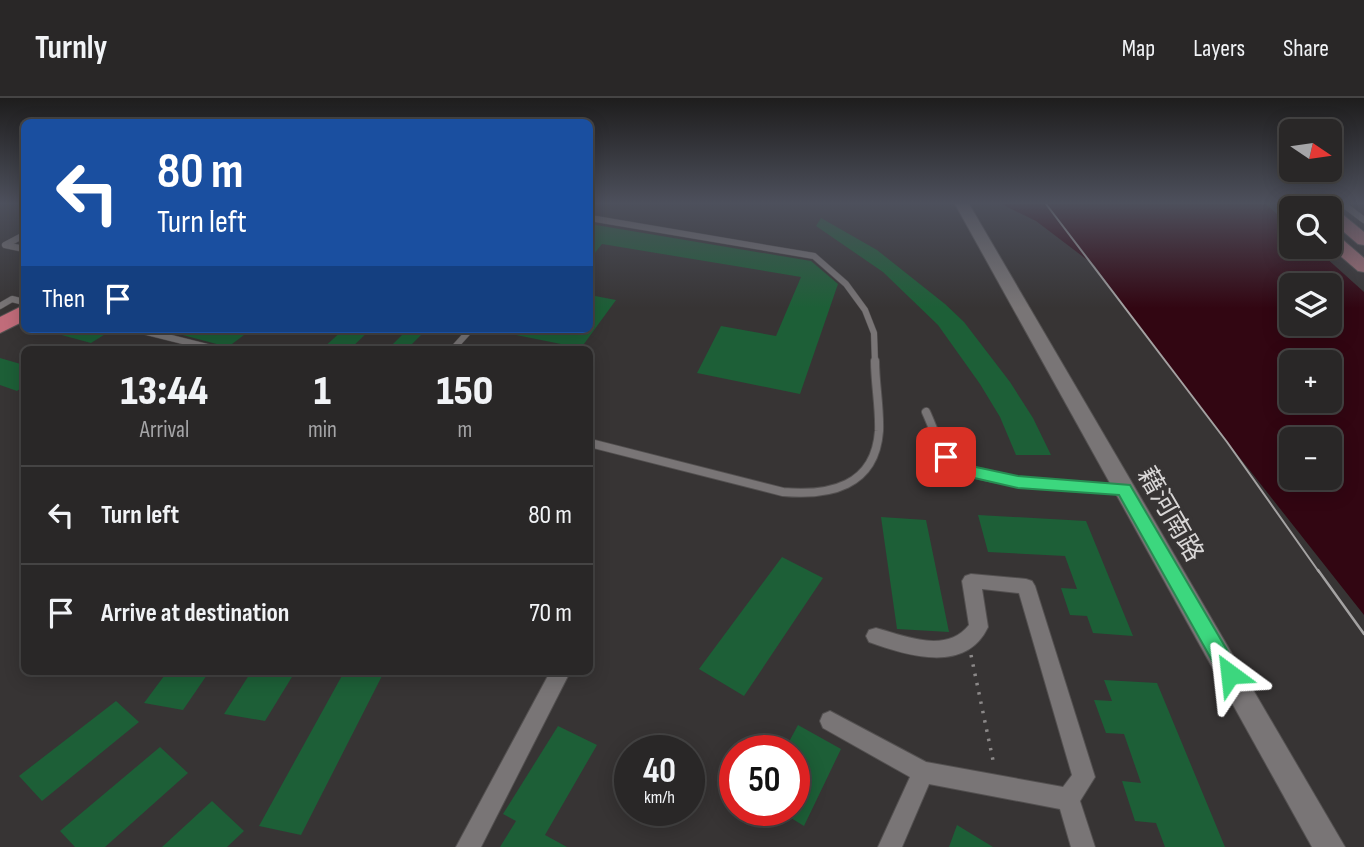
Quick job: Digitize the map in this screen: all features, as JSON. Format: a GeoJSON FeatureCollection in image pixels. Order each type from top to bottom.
{"type":"FeatureCollection","features":[{"type":"Feature","properties":{"kind":"highway"},"geometry":{"type":"LineString","coordinates":[[0,312],[17,304]]}},
{"type":"Feature","properties":{"kind":"highway"},"geometry":{"type":"LineString","coordinates":[[0,326],[17,304]]}},
{"type":"Feature","properties":{"kind":"main road","name":"藉河南路"},"geometry":{"type":"LineString","coordinates":[[982,239],[1329,847]]}},
{"type":"Feature","properties":{"kind":"main road"},"geometry":{"type":"LineString","coordinates":[[1342,247],[1362,263]]}},
{"type":"Feature","properties":{"kind":"street"},"geometry":{"type":"LineString","coordinates":[[876,636],[935,651],[950,650],[968,641],[979,627],[971,581],[1026,586],[1084,777],[1068,799]]}},
{"type":"Feature","properties":{"kind":"street"},"geometry":{"type":"LineString","coordinates":[[468,847],[558,675]]}},
{"type":"Feature","properties":{"kind":"street"},"geometry":{"type":"LineString","coordinates":[[830,721],[923,772],[1068,799]]}},
{"type":"Feature","properties":{"kind":"street"},"geometry":{"type":"LineString","coordinates":[[890,847],[923,772]]}},
{"type":"Feature","properties":{"kind":"street"},"geometry":{"type":"LineString","coordinates":[[1068,799],[1083,847]]}},
{"type":"Feature","properties":{"kind":"lane"},"geometry":{"type":"LineString","coordinates":[[16,239],[5,245],[21,248]]}},
{"type":"Feature","properties":{"kind":"lane"},"geometry":{"type":"LineString","coordinates":[[593,444],[783,492],[806,495],[837,490],[860,475],[876,450],[879,422],[871,321],[838,274],[814,256],[714,239]]}},
{"type":"Feature","properties":{"kind":"lane"},"geometry":{"type":"LineString","coordinates":[[151,333],[203,346]]}},
{"type":"Feature","properties":{"kind":"lane"},"geometry":{"type":"LineString","coordinates":[[456,346],[467,333]]}},
{"type":"Feature","properties":{"kind":"lane"},"geometry":{"type":"LineString","coordinates":[[926,412],[946,457],[957,468],[1018,482],[1124,489]]}},
{"type":"Feature","properties":{"kind":"path"},"geometry":{"type":"LineString","coordinates":[[968,641],[998,786]]}},
{"type":"Feature","properties":{"kind":"shaded area"},"geometry":{"type":"Polygon","coordinates":[[[1060,239],[1279,239],[1279,259],[1327,259],[1364,292],[1364,615],[1180,382],[1094,265],[1060,239]]]}},
{"type":"Feature","properties":{"kind":"building"},"geometry":{"type":"Polygon","coordinates":[[[593,239],[679,239],[811,261],[838,284],[800,394],[697,373],[721,326],[776,336],[801,277],[602,244],[593,255],[593,239]]]}},
{"type":"Feature","properties":{"kind":"building"},"geometry":{"type":"Polygon","coordinates":[[[835,239],[858,239],[877,250],[964,322],[1010,382],[1033,418],[1051,455],[1016,455],[1000,417],[938,325],[883,272],[835,239]]]}},
{"type":"Feature","properties":{"kind":"building"},"geometry":{"type":"Polygon","coordinates":[[[593,296],[616,300],[593,332],[593,296]]]}},
{"type":"Feature","properties":{"kind":"building"},"geometry":{"type":"Polygon","coordinates":[[[54,333],[107,333],[91,343],[54,333]]]}},
{"type":"Feature","properties":{"kind":"building"},"geometry":{"type":"Polygon","coordinates":[[[175,333],[247,333],[229,346],[175,333]]]}},
{"type":"Feature","properties":{"kind":"building"},"geometry":{"type":"Polygon","coordinates":[[[340,333],[367,333],[353,346],[325,346],[340,333]]]}},
{"type":"Feature","properties":{"kind":"building"},"geometry":{"type":"Polygon","coordinates":[[[404,333],[423,333],[410,346],[391,346],[404,333]]]}},
{"type":"Feature","properties":{"kind":"building"},"geometry":{"type":"Polygon","coordinates":[[[516,333],[592,333],[582,346],[516,333]]]}},
{"type":"Feature","properties":{"kind":"building"},"geometry":{"type":"Polygon","coordinates":[[[0,358],[21,364],[21,388],[17,391],[0,385],[0,358]]]}},
{"type":"Feature","properties":{"kind":"building"},"geometry":{"type":"Polygon","coordinates":[[[978,515],[1086,521],[1133,636],[1093,633],[1087,616],[1070,615],[1061,588],[1077,589],[1065,556],[988,552],[978,515]]]}},
{"type":"Feature","properties":{"kind":"building"},"geometry":{"type":"Polygon","coordinates":[[[881,517],[926,520],[949,632],[897,629],[881,517]]]}},
{"type":"Feature","properties":{"kind":"building"},"geometry":{"type":"Polygon","coordinates":[[[782,557],[823,578],[744,696],[699,669],[782,557]]]}},
{"type":"Feature","properties":{"kind":"building"},"geometry":{"type":"Polygon","coordinates":[[[165,675],[207,675],[183,710],[144,703],[165,675]]]}},
{"type":"Feature","properties":{"kind":"building"},"geometry":{"type":"Polygon","coordinates":[[[249,675],[293,675],[265,721],[224,714],[249,675]]]}},
{"type":"Feature","properties":{"kind":"building"},"geometry":{"type":"Polygon","coordinates":[[[342,675],[382,675],[301,835],[259,826],[342,675]]]}},
{"type":"Feature","properties":{"kind":"building"},"geometry":{"type":"Polygon","coordinates":[[[1104,680],[1157,683],[1225,847],[1165,847],[1156,823],[1135,821],[1122,781],[1141,783],[1124,734],[1106,733],[1094,700],[1112,701],[1104,680]]]}},
{"type":"Feature","properties":{"kind":"building"},"geometry":{"type":"Polygon","coordinates":[[[116,701],[139,722],[42,801],[19,776],[116,701]]]}},
{"type":"Feature","properties":{"kind":"building"},"geometry":{"type":"Polygon","coordinates":[[[798,725],[841,749],[810,814],[810,735],[793,735],[798,725]]]}},
{"type":"Feature","properties":{"kind":"building"},"geometry":{"type":"Polygon","coordinates":[[[558,726],[597,745],[545,835],[567,847],[500,847],[516,821],[503,814],[558,726]]]}},
{"type":"Feature","properties":{"kind":"building"},"geometry":{"type":"Polygon","coordinates":[[[160,747],[188,773],[105,847],[75,847],[60,831],[160,747]]]}},
{"type":"Feature","properties":{"kind":"building"},"geometry":{"type":"Polygon","coordinates":[[[212,801],[244,831],[227,847],[162,847],[212,801]]]}},
{"type":"Feature","properties":{"kind":"building"},"geometry":{"type":"Polygon","coordinates":[[[957,825],[993,847],[949,847],[957,825]]]}},
{"type":"Feature","properties":{"kind":"tram line"},"geometry":{"type":"LineString","coordinates":[[1073,239],[1227,442],[1319,572]]}},
{"type":"Feature","properties":{"kind":"tram line"},"geometry":{"type":"LineString","coordinates":[[1318,570],[1364,634]]}},
{"type":"Feature","properties":{"kind":"route"},"geometry":{"type":"LineString","coordinates":[[946,457],[957,468],[1018,482],[1124,489],[1230,674]]}}]}
